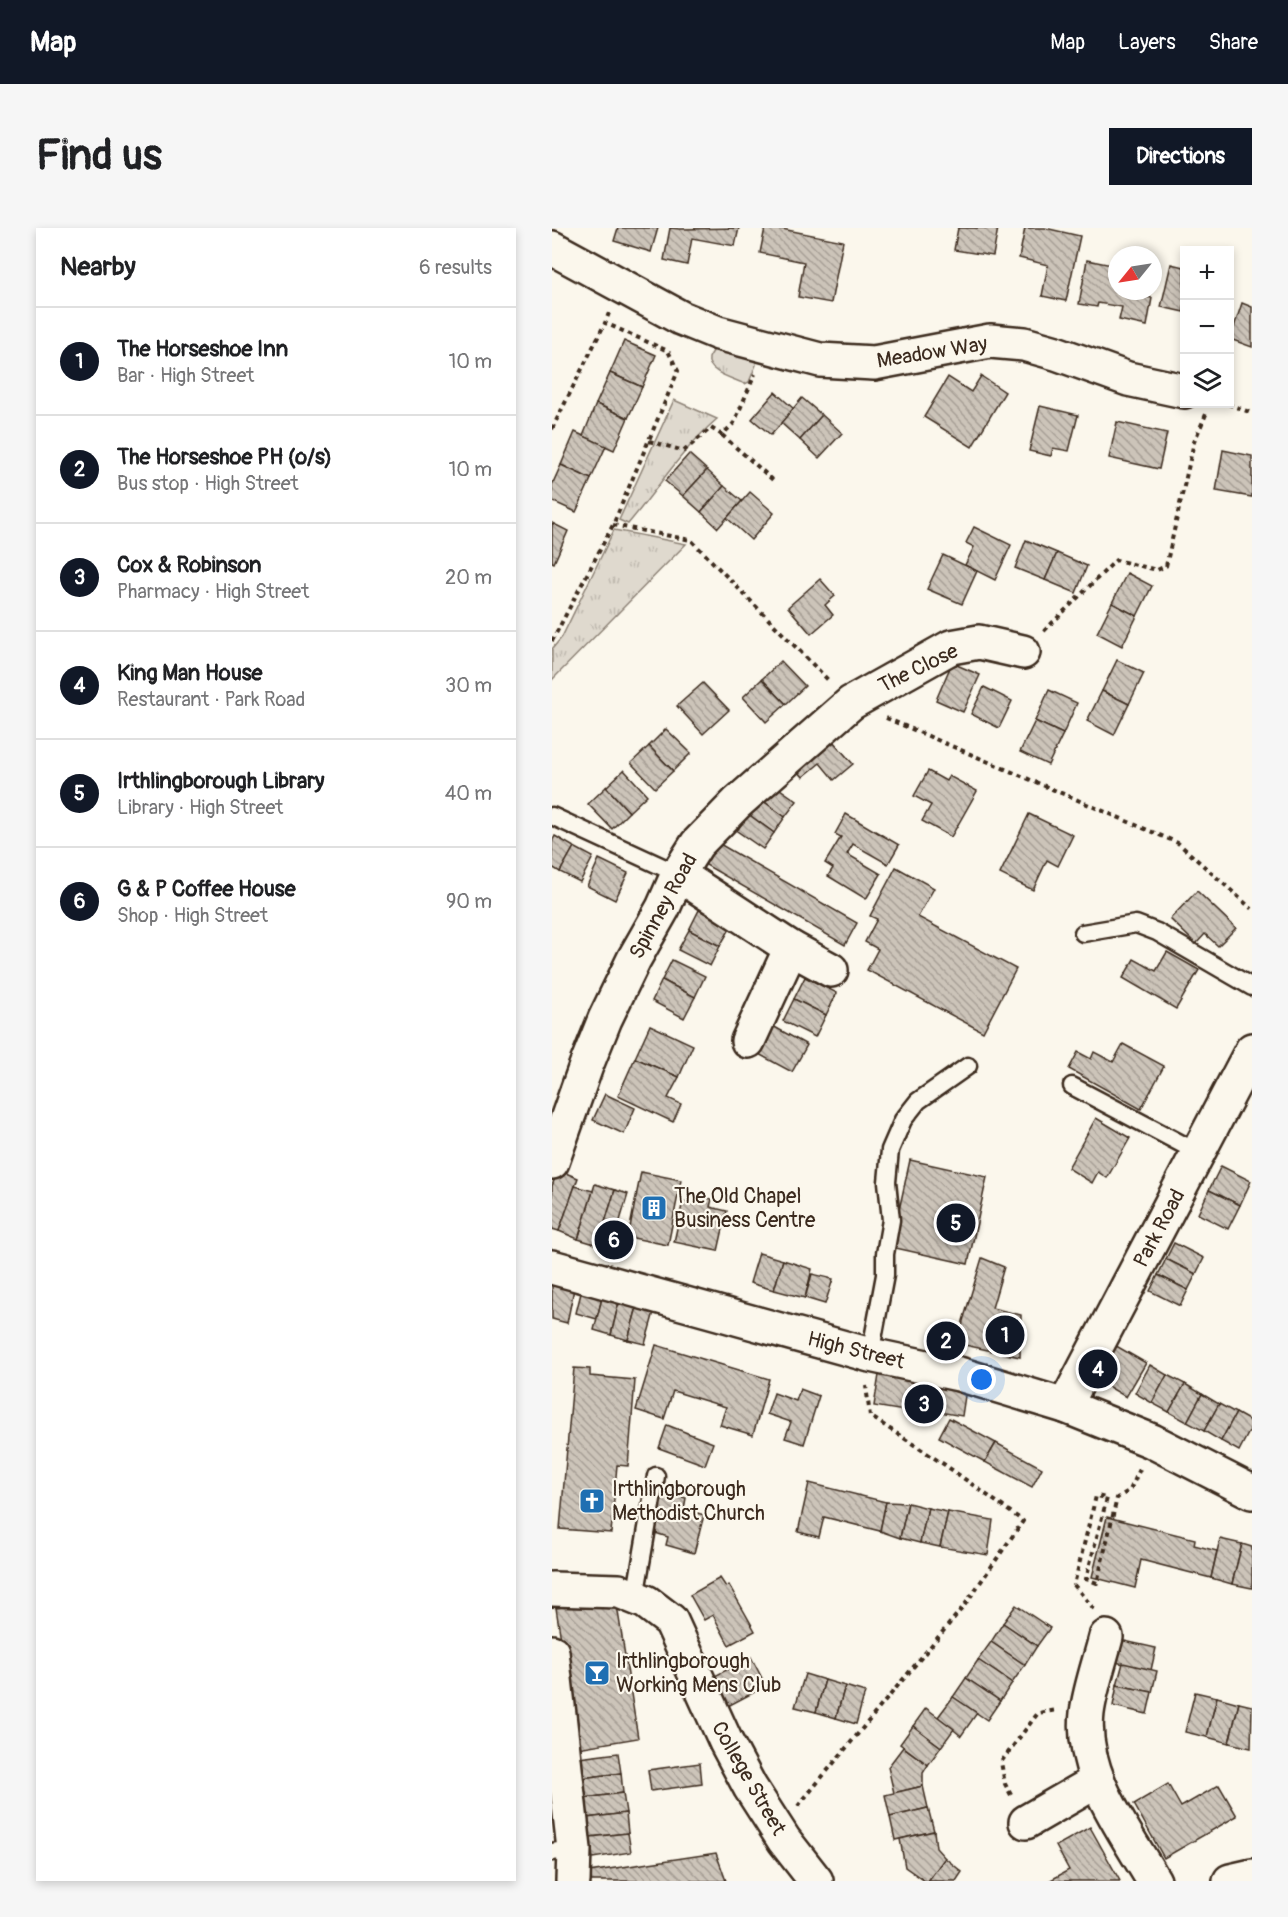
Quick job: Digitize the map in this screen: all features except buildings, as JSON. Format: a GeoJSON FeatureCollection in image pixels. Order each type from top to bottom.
{"type":"FeatureCollection","features":[{"type":"Feature","properties":{"kind":"street","name":"Meadow Way"},"geometry":{"type":"LineString","coordinates":[[552,248],[681,318],[718,333],[820,360],[874,363],[990,341],[1024,344],[1056,352],[1128,379],[1180,390]]}},
{"type":"Feature","properties":{"kind":"street","name":"The Close"},"geometry":{"type":"LineString","coordinates":[[850,703],[951,647],[979,642],[1023,652]]}},
{"type":"Feature","properties":{"kind":"street","name":"Spinney Road"},"geometry":{"type":"LineString","coordinates":[[552,1162],[605,1019],[634,959],[663,908],[678,874],[697,844],[737,803],[850,703]]}},
{"type":"Feature","properties":{"kind":"street"},"geometry":{"type":"LineString","coordinates":[[678,874],[791,948],[831,970]]}},
{"type":"Feature","properties":{"kind":"street"},"geometry":{"type":"LineString","coordinates":[[748,1041],[791,948]]}},
{"type":"Feature","properties":{"kind":"street","name":"Park Road"},"geometry":{"type":"LineString","coordinates":[[1065,1406],[1198,1153],[1244,1085],[1252,1050]]}},
{"type":"Feature","properties":{"kind":"street","name":"High Street"},"geometry":{"type":"LineString","coordinates":[[552,1267],[867,1365],[959,1374],[1065,1406],[1152,1442],[1252,1492]]}},
{"type":"Feature","properties":{"kind":"street","name":"College Street"},"geometry":{"type":"LineString","coordinates":[[552,1589],[619,1591],[646,1602],[671,1621],[726,1742],[750,1787],[778,1831],[816,1881]]}},
{"type":"Feature","properties":{"kind":"street"},"geometry":{"type":"LineString","coordinates":[[1106,1637],[1077,1710],[1097,1781],[1154,1881]]}},
{"type":"Feature","properties":{"kind":"street"},"geometry":{"type":"LineString","coordinates":[[552,1652],[563,1850],[573,1881]]}},
{"type":"Feature","properties":{"kind":"street"},"geometry":{"type":"LineString","coordinates":[[1026,1822],[1097,1781]]}},
{"type":"Feature","properties":{"kind":"street"},"geometry":{"type":"LineString","coordinates":[[1230,1881],[1252,1876]]}},
{"type":"Feature","properties":{"kind":"lane"},"geometry":{"type":"LineString","coordinates":[[552,816],[678,874]]}},
{"type":"Feature","properties":{"kind":"lane"},"geometry":{"type":"LineString","coordinates":[[1083,933],[1136,924],[1157,932],[1252,987]]}},
{"type":"Feature","properties":{"kind":"lane"},"geometry":{"type":"LineString","coordinates":[[867,1365],[885,1275],[885,1254],[891,1220],[887,1182],[890,1150],[903,1120],[918,1101],[968,1066]]}},
{"type":"Feature","properties":{"kind":"lane"},"geometry":{"type":"LineString","coordinates":[[1072,1086],[1198,1153]]}},
{"type":"Feature","properties":{"kind":"lane"},"geometry":{"type":"LineString","coordinates":[[635,1598],[656,1476]]}},
{"type":"Feature","properties":{"kind":"path"},"geometry":{"type":"LineString","coordinates":[[552,429],[621,286]]}},
{"type":"Feature","properties":{"kind":"path"},"geometry":{"type":"LineString","coordinates":[[552,641],[613,525],[678,371],[668,351],[605,323]]}},
{"type":"Feature","properties":{"kind":"path"},"geometry":{"type":"LineString","coordinates":[[722,435],[734,423],[767,346]]}},
{"type":"Feature","properties":{"kind":"path"},"geometry":{"type":"LineString","coordinates":[[1234,406],[1252,413]]}},
{"type":"Feature","properties":{"kind":"path"},"geometry":{"type":"LineString","coordinates":[[1023,652],[1116,560],[1157,570],[1166,566],[1194,442],[1209,408]]}},
{"type":"Feature","properties":{"kind":"path"},"geometry":{"type":"LineString","coordinates":[[649,441],[684,451],[711,428],[773,480]]}},
{"type":"Feature","properties":{"kind":"path"},"geometry":{"type":"LineString","coordinates":[[613,525],[691,540],[850,703],[1178,843],[1252,909]]}},
{"type":"Feature","properties":{"kind":"path"},"geometry":{"type":"LineString","coordinates":[[778,1831],[964,1606],[1023,1521],[945,1465],[870,1416],[867,1365]]}},
{"type":"Feature","properties":{"kind":"path"},"geometry":{"type":"LineString","coordinates":[[1106,1637],[1097,1612],[1074,1585],[1096,1496],[1107,1498],[1086,1580],[1097,1583],[1117,1498],[1130,1490],[1152,1442]]}},
{"type":"Feature","properties":{"kind":"path"},"geometry":{"type":"LineString","coordinates":[[1026,1822],[1005,1784],[1001,1762],[1038,1713],[1077,1710]]}},
{"type":"Feature","properties":{"kind":"green space"},"geometry":{"type":"Polygon","coordinates":[[[714,349],[755,359],[756,365],[749,382],[745,384],[716,371],[709,363],[714,349]]]}},
{"type":"Feature","properties":{"kind":"green space"},"geometry":{"type":"Polygon","coordinates":[[[674,400],[717,419],[681,456],[628,524],[619,520],[674,400]]]}},
{"type":"Feature","properties":{"kind":"green space"},"geometry":{"type":"Polygon","coordinates":[[[614,530],[686,544],[552,680],[552,649],[562,637],[614,530]]]}},
{"type":"Feature","properties":{"kind":"place","name":"The Old Chapel Business Centre"},"geometry":{"type":"Point","coordinates":[654,1208]}},
{"type":"Feature","properties":{"kind":"place","name":"Irthlingborough Library"},"geometry":{"type":"Point","coordinates":[956,1223]}},
{"type":"Feature","properties":{"kind":"place","name":"G & P Coffee House"},"geometry":{"type":"Point","coordinates":[614,1240]}},
{"type":"Feature","properties":{"kind":"place","name":"The Horseshoe Inn"},"geometry":{"type":"Point","coordinates":[1005,1335]}},
{"type":"Feature","properties":{"kind":"place","name":"The Horseshoe PH (o/s)"},"geometry":{"type":"Point","coordinates":[946,1341]}},
{"type":"Feature","properties":{"kind":"place","name":"King Man House"},"geometry":{"type":"Point","coordinates":[1098,1369]}},
{"type":"Feature","properties":{"kind":"place","name":"Cox & Robinson"},"geometry":{"type":"Point","coordinates":[924,1404]}},
{"type":"Feature","properties":{"kind":"place","name":"Irthlingborough Methodist Church"},"geometry":{"type":"Point","coordinates":[592,1501]}},
{"type":"Feature","properties":{"kind":"place","name":"Irthlingborough Working Mens Club"},"geometry":{"type":"Point","coordinates":[597,1673]}}]}
